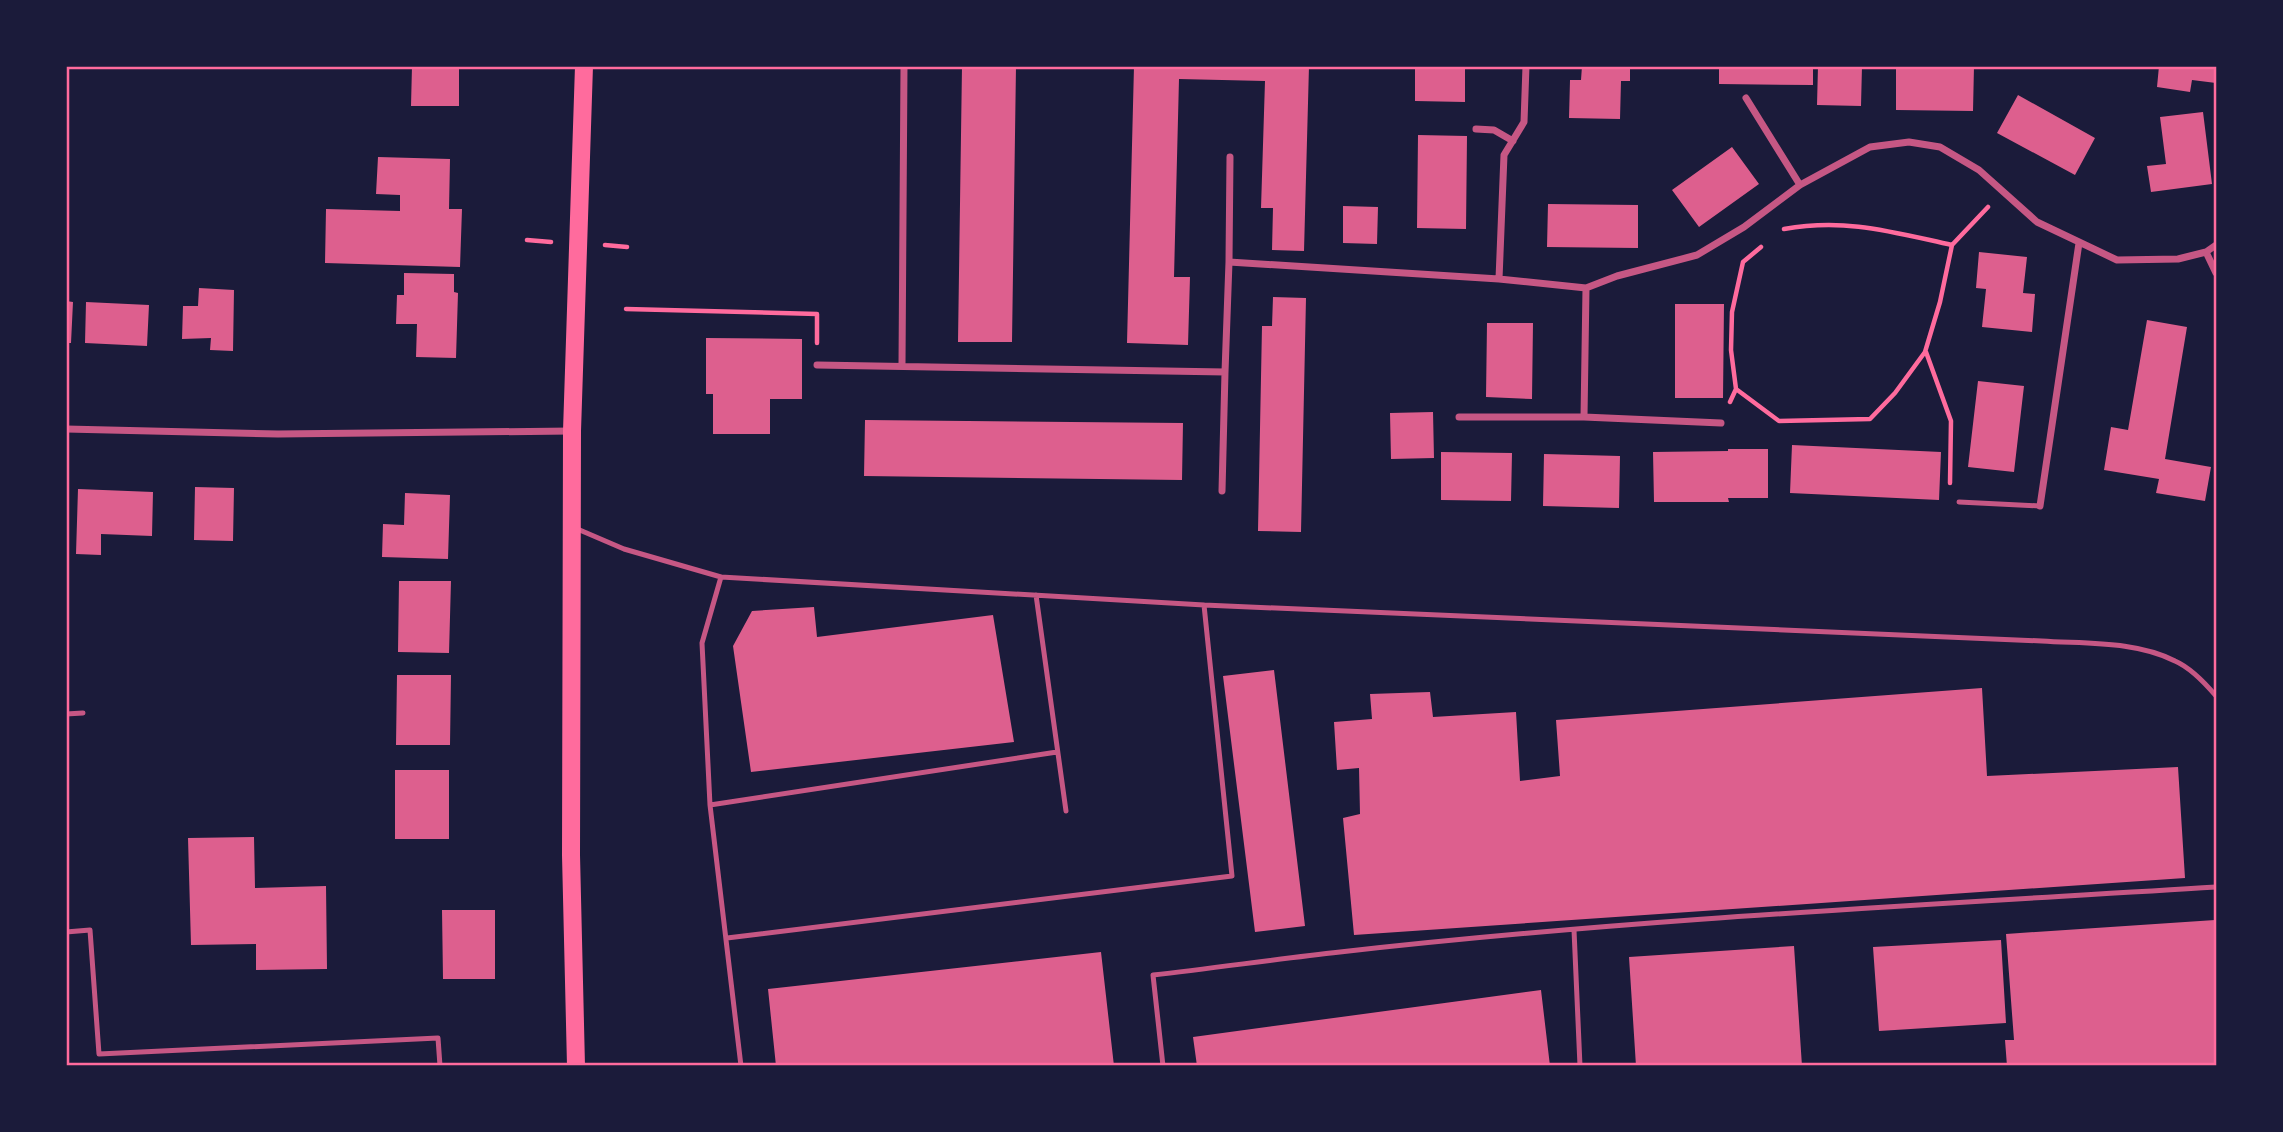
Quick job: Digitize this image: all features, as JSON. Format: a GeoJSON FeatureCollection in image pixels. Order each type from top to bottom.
{"type":"FeatureCollection","features":[{"type":"Feature","properties":{"kind":"main road"},"geometry":{"type":"LineString","coordinates":[[576,1066],[571,855],[572,431],[584,66]]}},
{"type":"Feature","properties":{"kind":"street"},"geometry":{"type":"LineString","coordinates":[[902,365],[904,66]]}},
{"type":"Feature","properties":{"kind":"street"},"geometry":{"type":"LineString","coordinates":[[1499,279],[1504,155],[1524,122],[1526,66]]}},
{"type":"Feature","properties":{"kind":"street"},"geometry":{"type":"LineString","coordinates":[[1746,99],[1800,185]]}},
{"type":"Feature","properties":{"kind":"street"},"geometry":{"type":"LineString","coordinates":[[1476,130],[1494,130],[1513,141]]}},
{"type":"Feature","properties":{"kind":"street"},"geometry":{"type":"LineString","coordinates":[[1229,262],[1499,279],[1586,288],[1617,276],[1697,255],[1744,227],[1800,185],[1870,147],[1909,142],[1940,147],[1979,170],[2037,222],[2117,260],[2178,259],[2206,252],[2217,245]]}},
{"type":"Feature","properties":{"kind":"street"},"geometry":{"type":"LineString","coordinates":[[1222,491],[1230,157]]}},
{"type":"Feature","properties":{"kind":"street"},"geometry":{"type":"LineString","coordinates":[[2040,506],[2079,243]]}},
{"type":"Feature","properties":{"kind":"street"},"geometry":{"type":"LineString","coordinates":[[2206,252],[2217,273]]}},
{"type":"Feature","properties":{"kind":"street"},"geometry":{"type":"LineString","coordinates":[[1584,417],[1586,288]]}},
{"type":"Feature","properties":{"kind":"street"},"geometry":{"type":"LineString","coordinates":[[817,365],[1225,372]]}},
{"type":"Feature","properties":{"kind":"street"},"geometry":{"type":"LineString","coordinates":[[1460,417],[1584,417],[1721,423]]}},
{"type":"Feature","properties":{"kind":"street"},"geometry":{"type":"LineString","coordinates":[[66,429],[278,434],[572,431]]}},
{"type":"Feature","properties":{"kind":"lane"},"geometry":{"type":"LineString","coordinates":[[1958,502],[2040,506]]}},
{"type":"Feature","properties":{"kind":"lane"},"geometry":{"type":"LineString","coordinates":[[572,527],[624,549],[721,577],[1204,605],[2042,641],[2140,648],[2177,661],[2217,695]]}},
{"type":"Feature","properties":{"kind":"lane"},"geometry":{"type":"LineString","coordinates":[[721,577],[702,643],[710,805],[741,1066]]}},
{"type":"Feature","properties":{"kind":"lane"},"geometry":{"type":"LineString","coordinates":[[1036,595],[1066,811]]}},
{"type":"Feature","properties":{"kind":"lane"},"geometry":{"type":"LineString","coordinates":[[727,938],[1232,876],[1204,605]]}},
{"type":"Feature","properties":{"kind":"lane"},"geometry":{"type":"LineString","coordinates":[[66,714],[83,713]]}},
{"type":"Feature","properties":{"kind":"lane"},"geometry":{"type":"LineString","coordinates":[[710,805],[1058,752]]}},
{"type":"Feature","properties":{"kind":"lane"},"geometry":{"type":"LineString","coordinates":[[1163,1066],[1153,975],[1340,952],[1574,930],[2217,887]]}},
{"type":"Feature","properties":{"kind":"lane"},"geometry":{"type":"LineString","coordinates":[[66,932],[90,930],[99,1054],[438,1038],[440,1066]]}},
{"type":"Feature","properties":{"kind":"lane"},"geometry":{"type":"LineString","coordinates":[[1574,930],[1580,1066]]}},
{"type":"Feature","properties":{"kind":"path"},"geometry":{"type":"LineString","coordinates":[[1737,389],[1779,421],[1870,419],[1895,393],[1925,352],[1940,302],[1952,245],[2003,192]]}},
{"type":"Feature","properties":{"kind":"path"},"geometry":{"type":"LineString","coordinates":[[1774,237],[1784,229],[1822,223],[1863,226],[1952,245]]}},
{"type":"Feature","properties":{"kind":"path"},"geometry":{"type":"LineString","coordinates":[[1721,423],[1737,389],[1731,350],[1731,312],[1743,262],[1764,245]]}},
{"type":"Feature","properties":{"kind":"path"},"geometry":{"type":"LineString","coordinates":[[626,309],[817,314],[817,365]]}},
{"type":"Feature","properties":{"kind":"path"},"geometry":{"type":"LineString","coordinates":[[1925,352],[1951,421],[1950,494],[1958,502]]}},
{"type":"Feature","properties":{"kind":"building"},"geometry":{"type":"Polygon","coordinates":[[[412,66],[459,66],[459,106],[411,106],[412,66]]]}},
{"type":"Feature","properties":{"kind":"building"},"geometry":{"type":"Polygon","coordinates":[[[962,66],[1016,66],[1012,342],[958,342],[962,66]]]}},
{"type":"Feature","properties":{"kind":"building"},"geometry":{"type":"Polygon","coordinates":[[[1134,66],[1309,66],[1304,251],[1272,250],[1273,208],[1261,208],[1265,81],[1179,79],[1174,277],[1190,277],[1188,345],[1127,343],[1134,66]]]}},
{"type":"Feature","properties":{"kind":"building"},"geometry":{"type":"Polygon","coordinates":[[[1415,66],[1465,66],[1465,102],[1415,101],[1415,66]]]}},
{"type":"Feature","properties":{"kind":"building"},"geometry":{"type":"Polygon","coordinates":[[[1582,66],[1630,66],[1630,81],[1621,81],[1620,119],[1569,118],[1570,80],[1581,80],[1582,66]]]}},
{"type":"Feature","properties":{"kind":"building"},"geometry":{"type":"Polygon","coordinates":[[[1719,66],[1813,66],[1813,85],[1719,84],[1719,66]]]}},
{"type":"Feature","properties":{"kind":"building"},"geometry":{"type":"Polygon","coordinates":[[[1818,66],[1862,66],[1861,106],[1817,105],[1818,66]]]}},
{"type":"Feature","properties":{"kind":"building"},"geometry":{"type":"Polygon","coordinates":[[[1896,66],[1974,66],[1973,111],[1896,110],[1896,66]]]}},
{"type":"Feature","properties":{"kind":"building"},"geometry":{"type":"Polygon","coordinates":[[[2159,66],[2216,66],[2216,83],[2192,80],[2190,92],[2157,87],[2159,66]]]}},
{"type":"Feature","properties":{"kind":"building"},"geometry":{"type":"Polygon","coordinates":[[[2018,95],[2095,138],[2075,175],[1997,133],[2018,95]]]}},
{"type":"Feature","properties":{"kind":"building"},"geometry":{"type":"Polygon","coordinates":[[[2203,112],[2212,184],[2151,192],[2147,166],[2166,164],[2160,117],[2203,112]]]}},
{"type":"Feature","properties":{"kind":"building"},"geometry":{"type":"Polygon","coordinates":[[[1418,135],[1467,136],[1466,229],[1417,228],[1418,135]]]}},
{"type":"Feature","properties":{"kind":"building"},"geometry":{"type":"Polygon","coordinates":[[[1732,147],[1759,184],[1699,227],[1672,190],[1732,147]]]}},
{"type":"Feature","properties":{"kind":"building"},"geometry":{"type":"Polygon","coordinates":[[[378,157],[450,159],[449,209],[462,209],[460,267],[325,263],[326,209],[400,211],[400,195],[376,194],[378,157]]]}},
{"type":"Feature","properties":{"kind":"building"},"geometry":{"type":"Polygon","coordinates":[[[1548,204],[1638,205],[1638,248],[1547,247],[1548,204]]]}},
{"type":"Feature","properties":{"kind":"building"},"geometry":{"type":"Polygon","coordinates":[[[1343,206],[1378,207],[1377,244],[1343,243],[1343,206]]]}},
{"type":"Feature","properties":{"kind":"building"},"geometry":{"type":"Polygon","coordinates":[[[1979,252],[2027,257],[2023,293],[2035,294],[2032,332],[1982,327],[1986,289],[1976,288],[1979,252]]]}},
{"type":"Feature","properties":{"kind":"building"},"geometry":{"type":"Polygon","coordinates":[[[404,273],[454,274],[454,292],[458,293],[456,358],[416,357],[417,324],[396,324],[397,295],[404,295],[404,273]]]}},
{"type":"Feature","properties":{"kind":"building"},"geometry":{"type":"Polygon","coordinates":[[[199,288],[234,290],[233,351],[210,350],[211,338],[182,339],[183,306],[198,306],[199,288]]]}},
{"type":"Feature","properties":{"kind":"building"},"geometry":{"type":"Polygon","coordinates":[[[1273,297],[1306,298],[1301,532],[1258,531],[1262,326],[1272,326],[1273,297]]]}},
{"type":"Feature","properties":{"kind":"building"},"geometry":{"type":"Polygon","coordinates":[[[66,301],[73,302],[71,343],[66,343],[66,301]]]}},
{"type":"Feature","properties":{"kind":"building"},"geometry":{"type":"Polygon","coordinates":[[[86,302],[149,305],[147,346],[85,343],[86,302]]]}},
{"type":"Feature","properties":{"kind":"building"},"geometry":{"type":"Polygon","coordinates":[[[1675,304],[1724,304],[1723,398],[1675,398],[1675,304]]]}},
{"type":"Feature","properties":{"kind":"building"},"geometry":{"type":"Polygon","coordinates":[[[2147,320],[2187,327],[2165,459],[2211,467],[2205,501],[2156,493],[2159,479],[2104,470],[2111,427],[2128,430],[2147,320]]]}},
{"type":"Feature","properties":{"kind":"building"},"geometry":{"type":"Polygon","coordinates":[[[1487,323],[1533,323],[1532,399],[1486,397],[1487,323]]]}},
{"type":"Feature","properties":{"kind":"building"},"geometry":{"type":"Polygon","coordinates":[[[706,338],[802,339],[802,399],[770,399],[770,434],[713,434],[713,394],[706,394],[706,338]]]}},
{"type":"Feature","properties":{"kind":"building"},"geometry":{"type":"Polygon","coordinates":[[[1978,381],[2024,386],[2014,472],[1968,467],[1978,381]]]}},
{"type":"Feature","properties":{"kind":"building"},"geometry":{"type":"Polygon","coordinates":[[[1433,412],[1434,458],[1391,459],[1390,413],[1433,412]]]}},
{"type":"Feature","properties":{"kind":"building"},"geometry":{"type":"Polygon","coordinates":[[[865,420],[1183,423],[1182,480],[864,476],[865,420]]]}},
{"type":"Feature","properties":{"kind":"building"},"geometry":{"type":"Polygon","coordinates":[[[1792,445],[1941,452],[1939,500],[1790,493],[1792,445]]]}},
{"type":"Feature","properties":{"kind":"building"},"geometry":{"type":"Polygon","coordinates":[[[1768,449],[1768,498],[1728,498],[1729,502],[1654,502],[1653,452],[1768,449]]]}},
{"type":"Feature","properties":{"kind":"building"},"geometry":{"type":"Polygon","coordinates":[[[1441,452],[1512,453],[1511,501],[1441,500],[1441,452]]]}},
{"type":"Feature","properties":{"kind":"building"},"geometry":{"type":"Polygon","coordinates":[[[1544,454],[1620,456],[1619,508],[1543,506],[1544,454]]]}},
{"type":"Feature","properties":{"kind":"building"},"geometry":{"type":"Polygon","coordinates":[[[195,487],[234,488],[233,541],[194,540],[195,487]]]}},
{"type":"Feature","properties":{"kind":"building"},"geometry":{"type":"Polygon","coordinates":[[[78,489],[153,492],[152,536],[101,534],[101,555],[76,554],[78,489]]]}},
{"type":"Feature","properties":{"kind":"building"},"geometry":{"type":"Polygon","coordinates":[[[405,493],[450,495],[448,559],[382,557],[383,524],[404,525],[405,493]]]}},
{"type":"Feature","properties":{"kind":"building"},"geometry":{"type":"Polygon","coordinates":[[[399,581],[451,581],[449,653],[398,652],[399,581]]]}},
{"type":"Feature","properties":{"kind":"building"},"geometry":{"type":"Polygon","coordinates":[[[814,607],[817,637],[993,615],[1014,742],[751,772],[733,646],[752,611],[814,607]]]}},
{"type":"Feature","properties":{"kind":"building"},"geometry":{"type":"Polygon","coordinates":[[[1274,670],[1305,926],[1255,932],[1223,676],[1274,670]]]}},
{"type":"Feature","properties":{"kind":"building"},"geometry":{"type":"Polygon","coordinates":[[[397,675],[451,675],[450,745],[396,745],[397,675]]]}},
{"type":"Feature","properties":{"kind":"building"},"geometry":{"type":"Polygon","coordinates":[[[1982,688],[1987,776],[2178,767],[2185,878],[1354,935],[1343,818],[1360,814],[1359,768],[1337,770],[1334,722],[1372,719],[1370,694],[1430,692],[1433,717],[1516,712],[1520,781],[1560,776],[1556,720],[1982,688]]]}},
{"type":"Feature","properties":{"kind":"building"},"geometry":{"type":"Polygon","coordinates":[[[395,770],[449,770],[449,839],[395,839],[395,770]]]}},
{"type":"Feature","properties":{"kind":"building"},"geometry":{"type":"Polygon","coordinates":[[[254,837],[255,888],[326,886],[327,969],[256,970],[256,944],[191,945],[188,838],[254,837]]]}},
{"type":"Feature","properties":{"kind":"building"},"geometry":{"type":"Polygon","coordinates":[[[442,910],[495,910],[495,979],[443,979],[442,910]]]}},
{"type":"Feature","properties":{"kind":"building"},"geometry":{"type":"Polygon","coordinates":[[[2215,920],[2216,1066],[2007,1066],[2005,1040],[2014,1040],[2006,934],[2215,920]]]}},
{"type":"Feature","properties":{"kind":"building"},"geometry":{"type":"Polygon","coordinates":[[[2001,940],[2006,1023],[1879,1031],[1873,947],[2001,940]]]}},
{"type":"Feature","properties":{"kind":"building"},"geometry":{"type":"Polygon","coordinates":[[[1794,946],[1802,1066],[1636,1066],[1629,957],[1794,946]]]}},
{"type":"Feature","properties":{"kind":"building"},"geometry":{"type":"Polygon","coordinates":[[[1101,952],[1114,1066],[776,1066],[768,989],[1101,952]]]}},
{"type":"Feature","properties":{"kind":"building"},"geometry":{"type":"Polygon","coordinates":[[[1541,990],[1550,1066],[1197,1066],[1193,1037],[1541,990]]]}}]}
